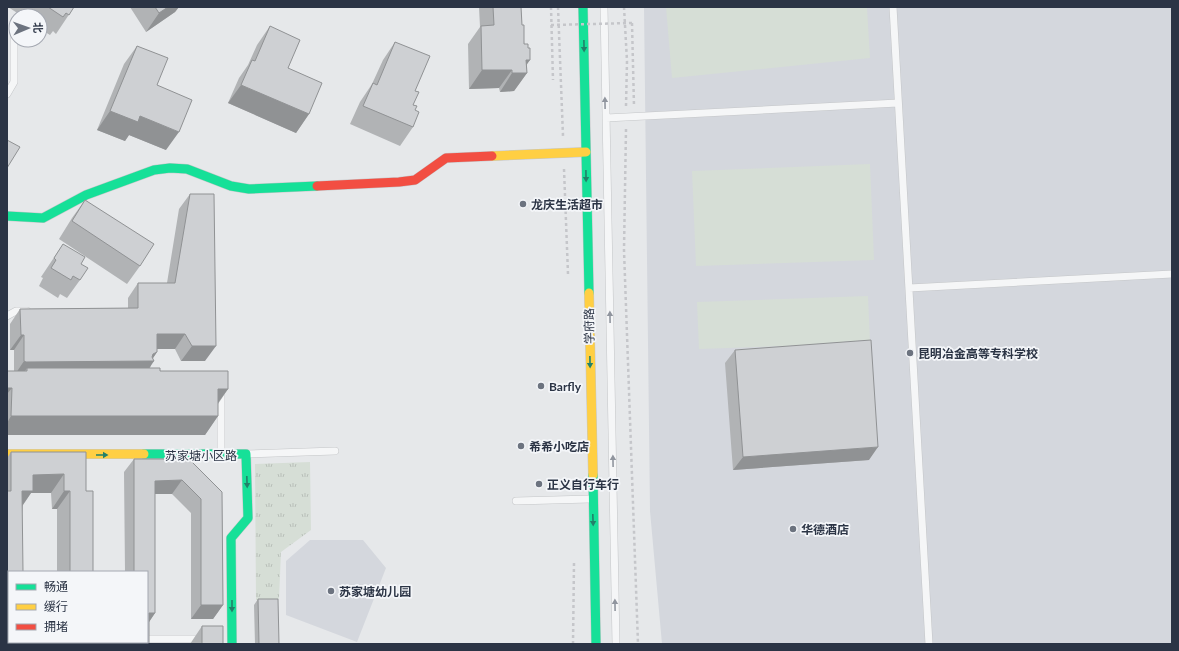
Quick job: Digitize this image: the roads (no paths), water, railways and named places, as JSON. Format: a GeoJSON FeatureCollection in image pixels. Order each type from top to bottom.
{"type":"FeatureCollection","features":[{"type":"Feature","properties":{"kind":"street","name":"学府路"},"geometry":{"type":"LineString","coordinates":[[584,7],[596,644]]}},
{"type":"Feature","properties":{"kind":"street"},"geometry":{"type":"LineString","coordinates":[[7,216],[43,218],[86,195],[154,170],[170,168],[187,169],[231,186],[249,189],[399,182],[415,180],[446,158],[586,152]]}},
{"type":"Feature","properties":{"kind":"street","name":"苏家塘小区路"},"geometry":{"type":"LineString","coordinates":[[7,454],[246,454],[248,518],[231,538],[229,641]]}},
{"type":"Feature","properties":{"kind":"lane","name":"学府路"},"geometry":{"type":"LineString","coordinates":[[604,7],[616,644]]}},
{"type":"Feature","properties":{"kind":"lane"},"geometry":{"type":"LineString","coordinates":[[893,7],[929,644]]}},
{"type":"Feature","properties":{"kind":"lane"},"geometry":{"type":"LineString","coordinates":[[7,94],[14,82],[14,48]]}},
{"type":"Feature","properties":{"kind":"lane"},"geometry":{"type":"LineString","coordinates":[[606,118],[898,103]]}},
{"type":"Feature","properties":{"kind":"lane"},"geometry":{"type":"LineString","coordinates":[[909,288],[1172,274]]}},
{"type":"Feature","properties":{"kind":"lane"},"geometry":{"type":"LineString","coordinates":[[7,316],[16,311],[35,312]]}},
{"type":"Feature","properties":{"kind":"lane"},"geometry":{"type":"LineString","coordinates":[[220,384],[221,455]]}},
{"type":"Feature","properties":{"kind":"lane"},"geometry":{"type":"LineString","coordinates":[[246,454],[335,451]]}},
{"type":"Feature","properties":{"kind":"lane"},"geometry":{"type":"LineString","coordinates":[[516,501],[593,499]]}},
{"type":"Feature","properties":{"kind":"lane"},"geometry":{"type":"LineString","coordinates":[[148,639],[170,642],[209,640]]}},
{"type":"Feature","properties":{"kind":"place","name":"龙庆生活超市"},"geometry":{"type":"Point","coordinates":[523,204]}},
{"type":"Feature","properties":{"kind":"place","name":"昆明冶金高等专科学校"},"geometry":{"type":"Point","coordinates":[910,353]}},
{"type":"Feature","properties":{"kind":"place","name":"Barfly"},"geometry":{"type":"Point","coordinates":[541,386]}},
{"type":"Feature","properties":{"kind":"place","name":"希希小吃店"},"geometry":{"type":"Point","coordinates":[521,446]}},
{"type":"Feature","properties":{"kind":"place","name":"正义自行车行"},"geometry":{"type":"Point","coordinates":[539,484]}},
{"type":"Feature","properties":{"kind":"place","name":"华德酒店"},"geometry":{"type":"Point","coordinates":[793,529]}},
{"type":"Feature","properties":{"kind":"place","name":"苏家塘幼儿园"},"geometry":{"type":"Point","coordinates":[331,591]}}]}
